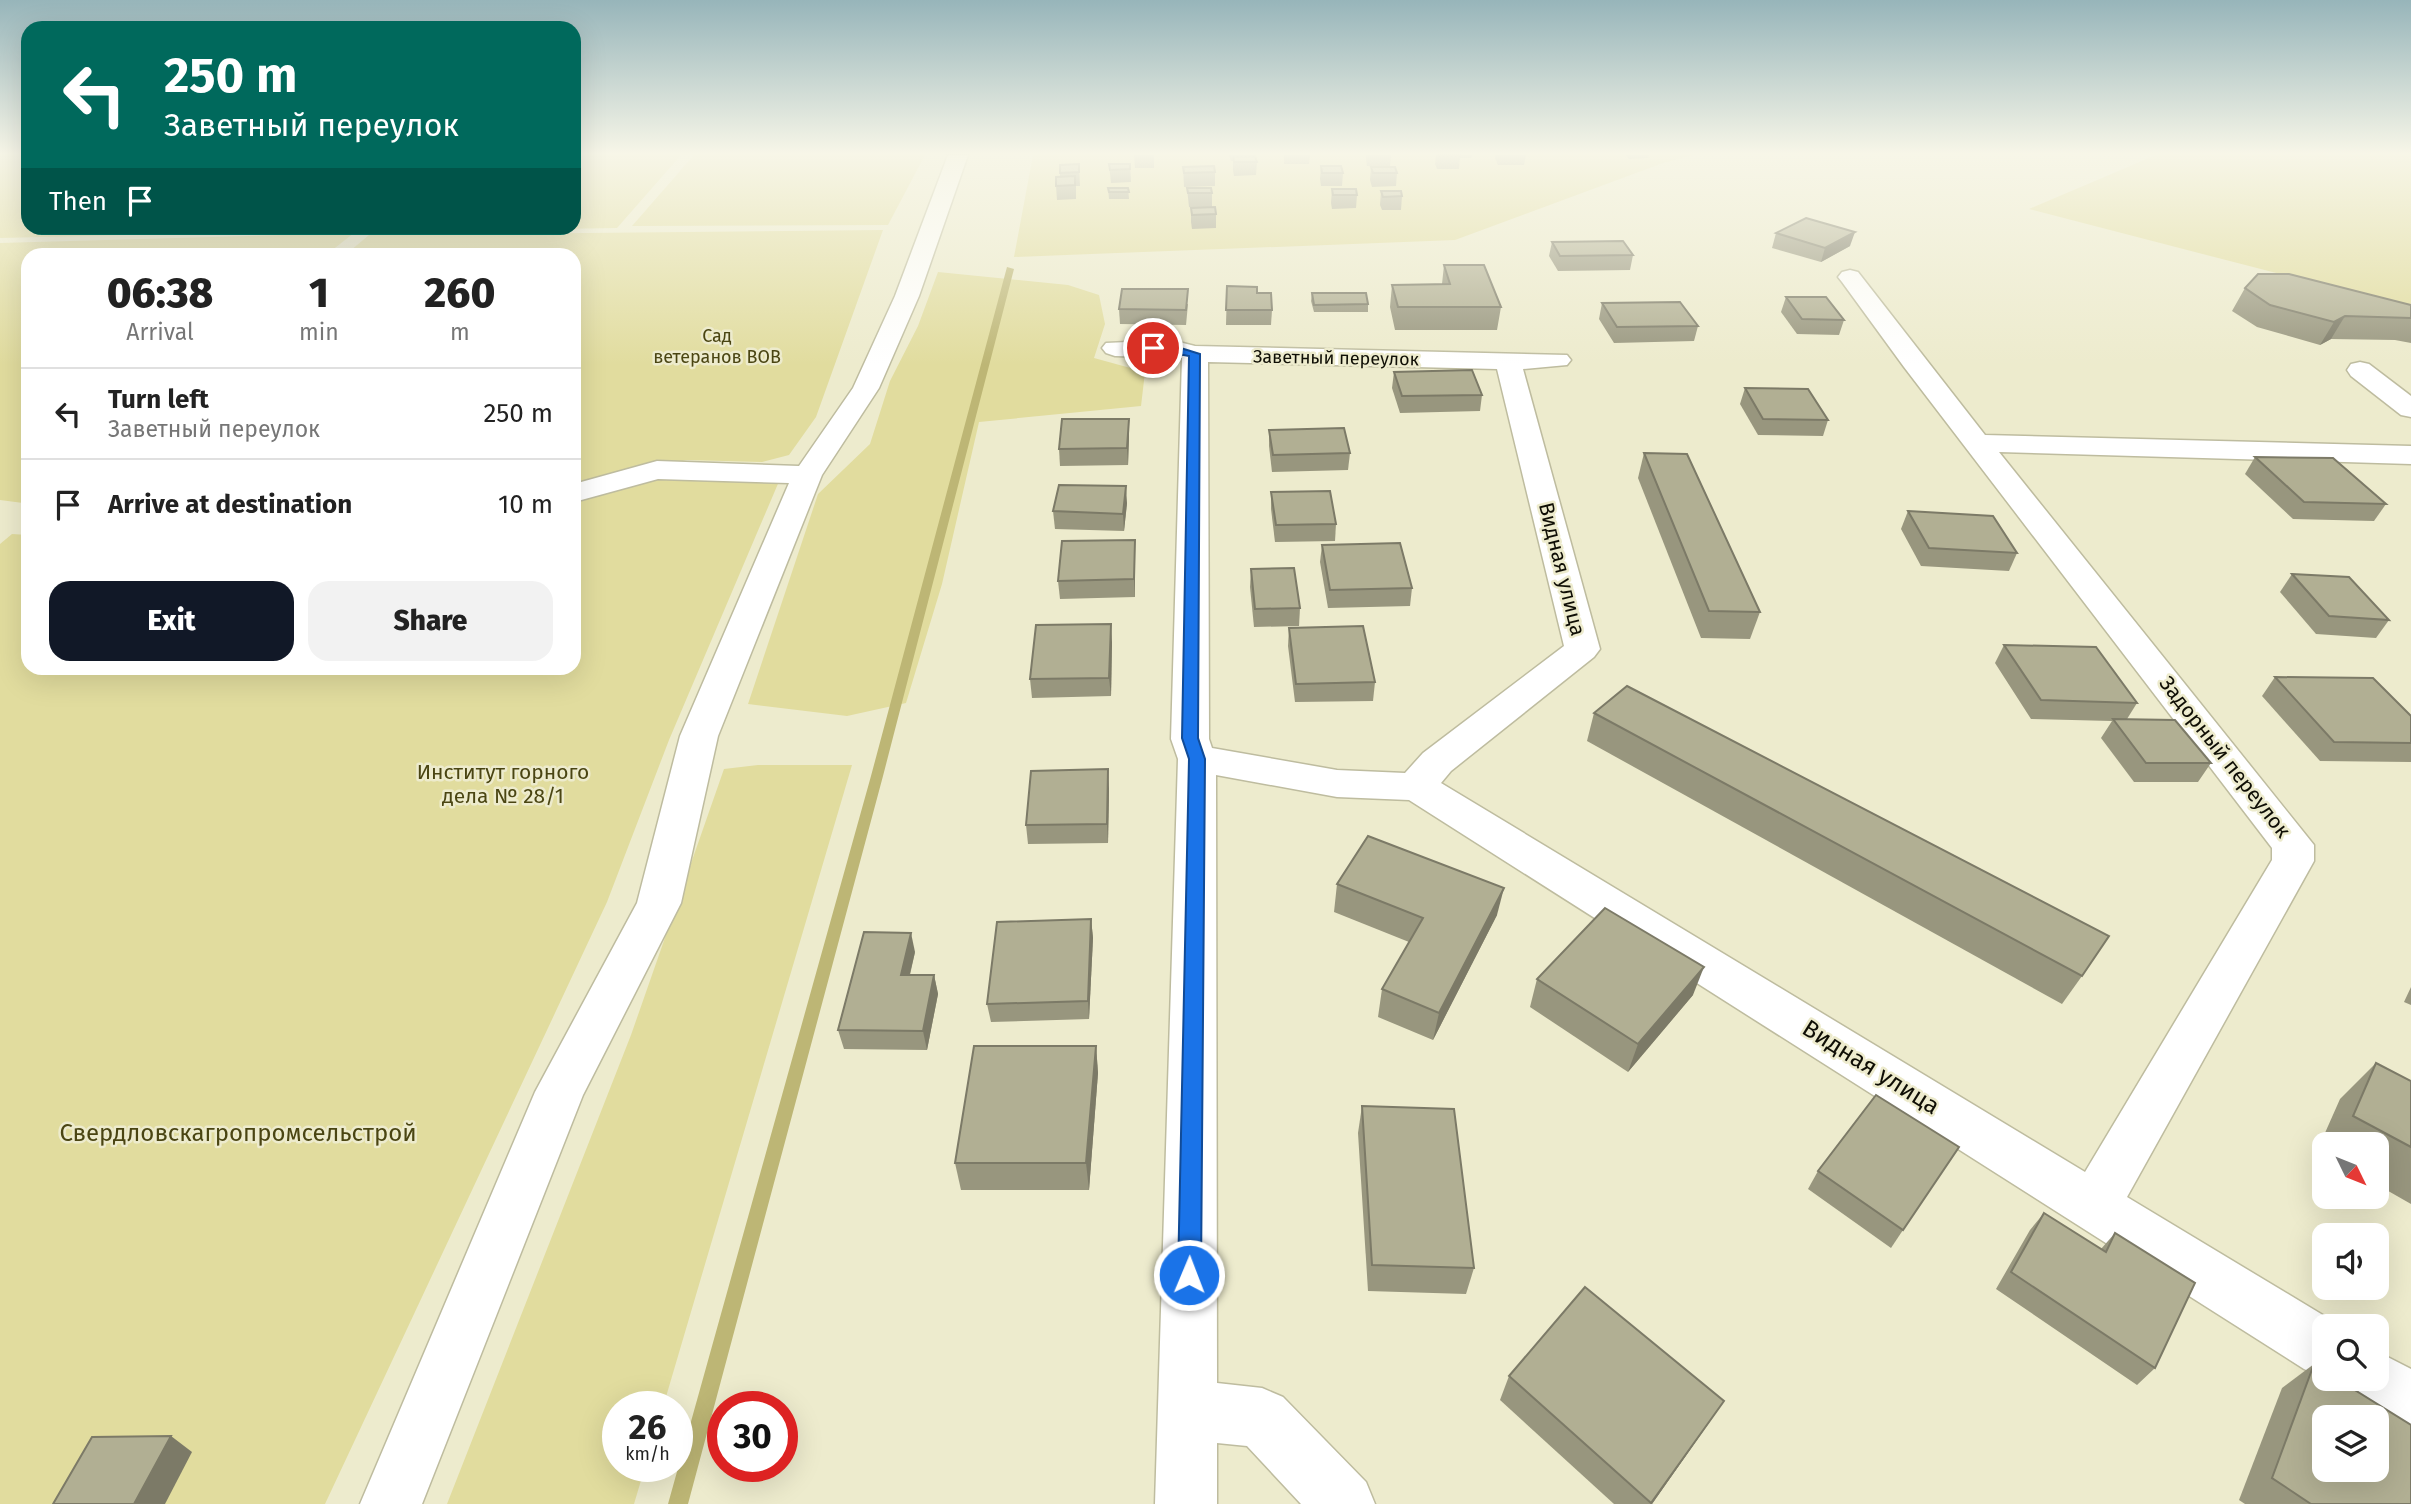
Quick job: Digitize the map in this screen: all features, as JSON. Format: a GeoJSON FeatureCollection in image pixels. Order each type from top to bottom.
{"type":"FeatureCollection","features":[{"type":"Feature","properties":{"kind":"street"},"geometry":{"type":"LineString","coordinates":[[391,1504],[560,1092],[659,902],[699,736],[807,475],[866,388],[907,296],[933,225]]}},
{"type":"Feature","properties":{"kind":"street","name":"Задорный переулок"},"geometry":{"type":"LineString","coordinates":[[1850,277],[2293,845],[2293,861],[2094,1205]]}},
{"type":"Feature","properties":{"kind":"street","name":"Заветный переулок"},"geometry":{"type":"LineString","coordinates":[[1115,348],[1171,348],[1195,354],[1508,362],[1558,360]]}},
{"type":"Feature","properties":{"kind":"street"},"geometry":{"type":"LineString","coordinates":[[1186,1504],[1197,759],[1190,738],[1195,354]]}},
{"type":"Feature","properties":{"kind":"street","name":"Видная улица"},"geometry":{"type":"LineString","coordinates":[[1508,362],[1582,649],[1437,762],[1416,786],[2312,1341]]}},
{"type":"Feature","properties":{"kind":"street"},"geometry":{"type":"LineString","coordinates":[[2398,372],[2360,370],[2411,409]]}},
{"type":"Feature","properties":{"kind":"street"},"geometry":{"type":"LineString","coordinates":[[1979,443],[2411,455]]}},
{"type":"Feature","properties":{"kind":"street"},"geometry":{"type":"LineString","coordinates":[[581,491],[657,470],[807,475]]}},
{"type":"Feature","properties":{"kind":"street"},"geometry":{"type":"LineString","coordinates":[[1197,759],[1230,762],[1388,791],[1416,786]]}},
{"type":"Feature","properties":{"kind":"street"},"geometry":{"type":"LineString","coordinates":[[2389,1389],[2411,1403]]}},
{"type":"Feature","properties":{"kind":"street"},"geometry":{"type":"LineString","coordinates":[[1187,1410],[1262,1418],[1344,1504]]}},
{"type":"Feature","properties":{"kind":"green space"},"geometry":{"type":"Polygon","coordinates":[[[0,225],[21,225],[21,235],[125,235],[0,238],[0,225]]]}},
{"type":"Feature","properties":{"kind":"green space"},"geometry":{"type":"Polygon","coordinates":[[[581,225],[619,225],[617,228],[581,229],[581,225]]]}},
{"type":"Feature","properties":{"kind":"green space"},"geometry":{"type":"Polygon","coordinates":[[[633,225],[840,225],[632,226],[633,225]]]}},
{"type":"Feature","properties":{"kind":"green space"},"geometry":{"type":"Polygon","coordinates":[[[1020,225],[1495,225],[1455,240],[1014,257],[1020,225]]]}},
{"type":"Feature","properties":{"kind":"green space"},"geometry":{"type":"Polygon","coordinates":[[[2091,225],[2411,225],[2411,308],[2091,225]]]}},
{"type":"Feature","properties":{"kind":"green space","name":"Сад ветеранов ВОВ"},"geometry":{"type":"Polygon","coordinates":[[[883,230],[816,417],[789,455],[762,462],[687,460],[581,483],[581,248],[354,248],[369,235],[883,230]]]}},
{"type":"Feature","properties":{"kind":"green space"},"geometry":{"type":"Polygon","coordinates":[[[351,235],[335,248],[21,248],[21,503],[0,500],[0,243],[351,235]]]}},
{"type":"Feature","properties":{"kind":"green space"},"geometry":{"type":"Polygon","coordinates":[[[938,272],[1068,285],[1099,295],[1105,324],[1094,358],[1145,372],[1141,406],[979,422],[942,584],[906,703],[847,716],[748,704],[818,494],[870,444],[890,381],[918,326],[938,272]]]}},
{"type":"Feature","properties":{"kind":"green space","name":"Свердловскагропромсельстрой"},"geometry":{"type":"Polygon","coordinates":[[[668,477],[780,479],[669,740],[607,902],[325,1504],[0,1504],[0,544],[12,534],[21,535],[21,675],[581,675],[581,496],[668,477]]]}},
{"type":"Feature","properties":{"kind":"green space"},"geometry":{"type":"Polygon","coordinates":[[[758,765],[852,765],[668,1391],[602,1391],[602,1482],[641,1482],[634,1504],[447,1504],[631,1035],[724,769],[758,765]]]}},
{"type":"Feature","properties":{"kind":"building"},"geometry":{"type":"Polygon","coordinates":[[[1792,225],[1831,225],[1855,232],[1825,248],[1776,233],[1792,225]]]}},
{"type":"Feature","properties":{"kind":"building"},"geometry":{"type":"Polygon","coordinates":[[[1623,241],[1633,255],[1560,256],[1552,242],[1623,241]]]}},
{"type":"Feature","properties":{"kind":"building"},"geometry":{"type":"Polygon","coordinates":[[[1444,265],[1484,265],[1501,307],[1398,307],[1392,285],[1450,284],[1444,265]]]}},
{"type":"Feature","properties":{"kind":"building"},"geometry":{"type":"Polygon","coordinates":[[[2258,274],[2289,274],[2411,305],[2411,318],[2345,316],[2334,322],[2270,305],[2245,288],[2258,274]]]}},
{"type":"Feature","properties":{"kind":"building"},"geometry":{"type":"Polygon","coordinates":[[[1227,286],[1257,287],[1257,293],[1271,293],[1272,310],[1226,310],[1227,286]]]}},
{"type":"Feature","properties":{"kind":"building"},"geometry":{"type":"Polygon","coordinates":[[[1122,289],[1188,289],[1186,310],[1119,309],[1122,289]]]}},
{"type":"Feature","properties":{"kind":"building"},"geometry":{"type":"Polygon","coordinates":[[[1312,293],[1366,293],[1368,304],[1314,305],[1312,293]]]}},
{"type":"Feature","properties":{"kind":"building"},"geometry":{"type":"Polygon","coordinates":[[[1786,297],[1826,297],[1844,320],[1802,319],[1786,297]]]}},
{"type":"Feature","properties":{"kind":"building"},"geometry":{"type":"Polygon","coordinates":[[[1680,302],[1698,326],[1617,327],[1602,303],[1680,302]]]}},
{"type":"Feature","properties":{"kind":"building"},"geometry":{"type":"Polygon","coordinates":[[[1472,370],[1482,395],[1402,396],[1394,372],[1472,370]]]}},
{"type":"Feature","properties":{"kind":"building"},"geometry":{"type":"Polygon","coordinates":[[[1745,388],[1808,389],[1828,420],[1763,419],[1745,388]]]}},
{"type":"Feature","properties":{"kind":"building"},"geometry":{"type":"Polygon","coordinates":[[[1062,419],[1129,419],[1127,448],[1059,449],[1062,419]]]}},
{"type":"Feature","properties":{"kind":"building"},"geometry":{"type":"Polygon","coordinates":[[[1344,428],[1350,453],[1273,455],[1269,430],[1344,428]]]}},
{"type":"Feature","properties":{"kind":"building"},"geometry":{"type":"Polygon","coordinates":[[[1644,453],[1687,454],[1760,612],[1709,611],[1644,453]]]}},
{"type":"Feature","properties":{"kind":"building"},"geometry":{"type":"Polygon","coordinates":[[[2255,457],[2333,458],[2386,504],[2304,502],[2255,457]]]}},
{"type":"Feature","properties":{"kind":"building"},"geometry":{"type":"Polygon","coordinates":[[[1059,485],[1126,486],[1123,514],[1053,511],[1059,485]]]}},
{"type":"Feature","properties":{"kind":"building"},"geometry":{"type":"Polygon","coordinates":[[[1330,491],[1336,524],[1276,525],[1271,492],[1330,491]]]}},
{"type":"Feature","properties":{"kind":"building"},"geometry":{"type":"Polygon","coordinates":[[[1908,511],[1993,516],[2017,553],[1929,548],[1908,511]]]}},
{"type":"Feature","properties":{"kind":"building"},"geometry":{"type":"Polygon","coordinates":[[[1135,540],[1134,579],[1058,581],[1062,541],[1135,540]]]}},
{"type":"Feature","properties":{"kind":"building"},"geometry":{"type":"Polygon","coordinates":[[[1400,543],[1412,588],[1330,590],[1322,545],[1400,543]]]}},
{"type":"Feature","properties":{"kind":"building"},"geometry":{"type":"Polygon","coordinates":[[[1294,568],[1300,608],[1255,609],[1251,569],[1294,568]]]}},
{"type":"Feature","properties":{"kind":"building"},"geometry":{"type":"Polygon","coordinates":[[[2292,574],[2349,577],[2389,620],[2329,616],[2292,574]]]}},
{"type":"Feature","properties":{"kind":"building"},"geometry":{"type":"Polygon","coordinates":[[[1111,624],[1109,678],[1030,679],[1036,625],[1111,624]]]}},
{"type":"Feature","properties":{"kind":"building"},"geometry":{"type":"Polygon","coordinates":[[[1363,626],[1375,682],[1296,684],[1289,628],[1363,626]]]}},
{"type":"Feature","properties":{"kind":"building"},"geometry":{"type":"Polygon","coordinates":[[[2004,645],[2096,647],[2137,703],[2041,700],[2004,645]]]}},
{"type":"Feature","properties":{"kind":"building"},"geometry":{"type":"Polygon","coordinates":[[[2275,677],[2373,678],[2411,716],[2411,743],[2334,742],[2275,677]]]}},
{"type":"Feature","properties":{"kind":"building"},"geometry":{"type":"Polygon","coordinates":[[[1627,686],[2109,936],[2082,976],[1594,713],[1627,686]]]}},
{"type":"Feature","properties":{"kind":"building"},"geometry":{"type":"Polygon","coordinates":[[[2113,719],[2175,720],[2211,763],[2146,763],[2113,719]]]}},
{"type":"Feature","properties":{"kind":"building"},"geometry":{"type":"Polygon","coordinates":[[[1108,769],[1107,824],[1026,825],[1031,771],[1108,769]]]}},
{"type":"Feature","properties":{"kind":"building"},"geometry":{"type":"Polygon","coordinates":[[[1368,836],[1504,888],[1439,1013],[1382,989],[1423,918],[1337,884],[1368,836]]]}},
{"type":"Feature","properties":{"kind":"building"},"geometry":{"type":"Polygon","coordinates":[[[1605,908],[1704,967],[1638,1044],[1537,979],[1605,908]]]}},
{"type":"Feature","properties":{"kind":"building"},"geometry":{"type":"Polygon","coordinates":[[[1091,919],[1088,1001],[987,1004],[997,922],[1091,919]]]}},
{"type":"Feature","properties":{"kind":"building"},"geometry":{"type":"Polygon","coordinates":[[[864,932],[911,933],[901,975],[934,975],[923,1031],[838,1030],[864,932]]]}},
{"type":"Feature","properties":{"kind":"building"},"geometry":{"type":"Polygon","coordinates":[[[974,1046],[1096,1046],[1086,1163],[955,1163],[974,1046]]]}},
{"type":"Feature","properties":{"kind":"building"},"geometry":{"type":"Polygon","coordinates":[[[2376,1063],[2411,1081],[2411,1147],[2389,1135],[2389,1132],[2383,1132],[2353,1116],[2376,1063]]]}},
{"type":"Feature","properties":{"kind":"building"},"geometry":{"type":"Polygon","coordinates":[[[1876,1095],[1959,1147],[1903,1230],[1818,1171],[1876,1095]]]}},
{"type":"Feature","properties":{"kind":"building"},"geometry":{"type":"Polygon","coordinates":[[[1362,1106],[1454,1109],[1474,1268],[1372,1265],[1362,1106]]]}},
{"type":"Feature","properties":{"kind":"building"},"geometry":{"type":"Polygon","coordinates":[[[2044,1213],[2106,1252],[2115,1233],[2195,1283],[2155,1368],[2011,1272],[2044,1213]]]}},
{"type":"Feature","properties":{"kind":"building"},"geometry":{"type":"Polygon","coordinates":[[[1585,1287],[1724,1401],[1651,1503],[1509,1376],[1585,1287]]]}},
{"type":"Feature","properties":{"kind":"building"},"geometry":{"type":"Polygon","coordinates":[[[2312,1369],[2312,1391],[2356,1391],[2379,1405],[2312,1405],[2312,1482],[2389,1482],[2389,1411],[2411,1425],[2411,1504],[2311,1504],[2272,1478],[2312,1369]]]}},
{"type":"Feature","properties":{"kind":"building"},"geometry":{"type":"Polygon","coordinates":[[[171,1436],[134,1504],[53,1504],[92,1437],[171,1436]]]}},
{"type":"Feature","properties":{"kind":"waterway"},"geometry":{"type":"LineString","coordinates":[[678,1504],[877,776],[1010,269]]}},
{"type":"Feature","properties":{"kind":"route"},"geometry":{"type":"LineString","coordinates":[[1153,348],[1171,348],[1195,354],[1190,738],[1197,759],[1189,1275]]}},
{"type":"Feature","properties":{"kind":"park label","name":"Институт горного дела № 28/1"},"geometry":{"type":"Point","coordinates":[503,784]}}]}
